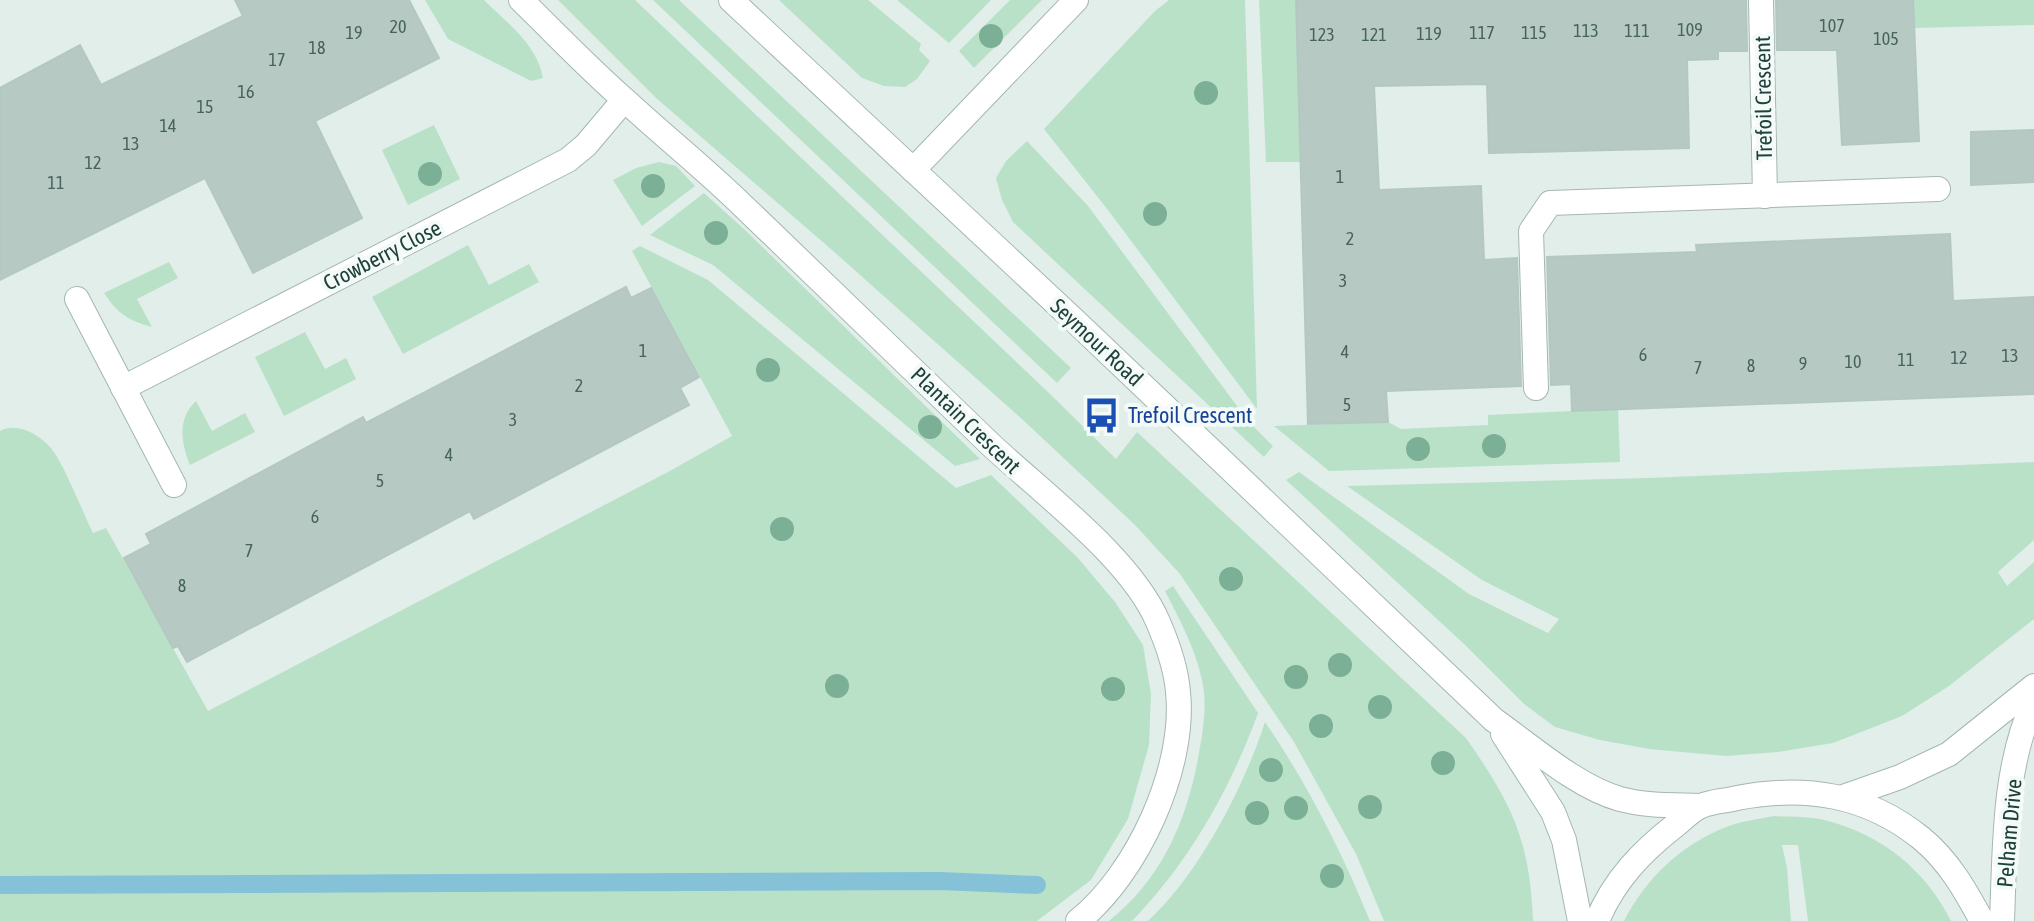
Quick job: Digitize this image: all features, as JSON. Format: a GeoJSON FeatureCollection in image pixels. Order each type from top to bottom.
{"type":"FeatureCollection","features":[{"type":"Feature","properties":{"kind":"street","name":"Plantain Crescent"},"geometry":{"type":"LineString","coordinates":[[521,0],[1100,544],[1139,590],[1156,617],[1173,658],[1179,695],[1175,742],[1162,799],[1132,860],[1078,921]]}},
{"type":"Feature","properties":{"kind":"street","name":"Seymour Road"},"geometry":{"type":"LineString","coordinates":[[731,0],[1494,720],[1560,767],[1617,798],[1641,803],[1700,806],[1777,792],[1843,797]]}},
{"type":"Feature","properties":{"kind":"street"},"geometry":{"type":"LineString","coordinates":[[913,170],[1076,0]]}},
{"type":"Feature","properties":{"kind":"street","name":"Trefoil Crescent"},"geometry":{"type":"LineString","coordinates":[[1761,0],[1765,196]]}},
{"type":"Feature","properties":{"kind":"street","name":"Crowberry Close"},"geometry":{"type":"LineString","coordinates":[[123,388],[568,160],[586,145],[624,100]]}},
{"type":"Feature","properties":{"kind":"street"},"geometry":{"type":"LineString","coordinates":[[1536,388],[1531,231],[1550,203],[1938,189]]}},
{"type":"Feature","properties":{"kind":"street"},"geometry":{"type":"LineString","coordinates":[[77,299],[174,485]]}},
{"type":"Feature","properties":{"kind":"street"},"geometry":{"type":"LineString","coordinates":[[1843,797],[1900,777],[1949,754],[2034,686]]}},
{"type":"Feature","properties":{"kind":"street","name":"Pelham Drive"},"geometry":{"type":"LineString","coordinates":[[2002,921],[2008,808],[2024,722],[2034,701]]}},
{"type":"Feature","properties":{"kind":"street","name":"Seymour Road"},"geometry":{"type":"LineString","coordinates":[[1494,720],[1553,812],[1564,840],[1580,921]]}},
{"type":"Feature","properties":{"kind":"street"},"geometry":{"type":"LineString","coordinates":[[1843,797],[1895,821],[1921,838],[1962,884],[1982,921]]}},
{"type":"Feature","properties":{"kind":"street"},"geometry":{"type":"LineString","coordinates":[[1597,921],[1618,881],[1638,856],[1700,806]]}},
{"type":"Feature","properties":{"kind":"green space"},"geometry":{"type":"Polygon","coordinates":[[[425,0],[484,0],[528,44],[543,78],[531,81],[448,39],[425,0]]]}},
{"type":"Feature","properties":{"kind":"green space"},"geometry":{"type":"Polygon","coordinates":[[[558,0],[635,0],[1116,459],[1137,432],[1466,738],[1495,783],[1516,824],[1528,868],[1533,921],[1384,921],[1356,854],[1294,742],[1180,574],[1135,525],[1023,420],[656,98],[558,0]]]}},
{"type":"Feature","properties":{"kind":"green space"},"geometry":{"type":"Polygon","coordinates":[[[653,0],[679,0],[1071,368],[1057,383],[653,0]]]}},
{"type":"Feature","properties":{"kind":"green space"},"geometry":{"type":"Polygon","coordinates":[[[779,0],[868,0],[921,44],[919,50],[930,61],[917,79],[905,87],[884,86],[862,78],[779,0]]]}},
{"type":"Feature","properties":{"kind":"green space"},"geometry":{"type":"Polygon","coordinates":[[[897,0],[991,0],[949,43],[897,0]]]}},
{"type":"Feature","properties":{"kind":"green space"},"geometry":{"type":"Polygon","coordinates":[[[1010,0],[1042,0],[974,68],[959,51],[1010,0]]]}},
{"type":"Feature","properties":{"kind":"green space"},"geometry":{"type":"Polygon","coordinates":[[[1169,0],[1245,0],[1257,409],[1044,129],[1169,0]]]}},
{"type":"Feature","properties":{"kind":"green space"},"geometry":{"type":"Polygon","coordinates":[[[1259,0],[1296,0],[1300,162],[1266,162],[1259,0]]]}},
{"type":"Feature","properties":{"kind":"green space"},"geometry":{"type":"Polygon","coordinates":[[[1913,0],[2034,0],[2034,25],[1913,28],[1913,0]]]}},
{"type":"Feature","properties":{"kind":"green space"},"geometry":{"type":"Polygon","coordinates":[[[434,125],[460,179],[408,205],[382,150],[434,125]]]}},
{"type":"Feature","properties":{"kind":"green space"},"geometry":{"type":"Polygon","coordinates":[[[1027,141],[1088,206],[1249,422],[1273,446],[1264,457],[1013,222],[996,178],[1006,161],[1027,141]]]}},
{"type":"Feature","properties":{"kind":"green space"},"geometry":{"type":"Polygon","coordinates":[[[659,162],[676,166],[695,186],[642,226],[613,180],[636,168],[659,162]]]}},
{"type":"Feature","properties":{"kind":"green space"},"geometry":{"type":"Polygon","coordinates":[[[704,193],[980,459],[955,466],[713,265],[650,235],[704,193]]]}},
{"type":"Feature","properties":{"kind":"green space"},"geometry":{"type":"Polygon","coordinates":[[[468,245],[489,285],[529,264],[539,282],[403,354],[372,297],[468,245]]]}},
{"type":"Feature","properties":{"kind":"green space"},"geometry":{"type":"Polygon","coordinates":[[[640,246],[708,280],[956,488],[991,475],[1078,558],[1115,602],[1143,645],[1151,694],[1149,745],[1128,819],[1091,880],[1037,921],[0,921],[0,431],[13,428],[27,431],[45,442],[55,454],[93,533],[106,528],[208,711],[732,436],[632,251],[640,246]]]}},
{"type":"Feature","properties":{"kind":"green space"},"geometry":{"type":"Polygon","coordinates":[[[169,262],[178,278],[137,299],[152,327],[124,315],[104,293],[169,262]]]}},
{"type":"Feature","properties":{"kind":"green space"},"geometry":{"type":"Polygon","coordinates":[[[305,332],[325,369],[346,358],[356,379],[284,416],[255,357],[305,332]]]}},
{"type":"Feature","properties":{"kind":"green space"},"geometry":{"type":"Polygon","coordinates":[[[196,401],[212,431],[245,413],[255,432],[190,465],[182,431],[186,415],[196,401]]]}},
{"type":"Feature","properties":{"kind":"green space"},"geometry":{"type":"Polygon","coordinates":[[[1618,409],[1620,462],[1329,471],[1274,426],[1388,422],[1401,429],[1488,425],[1488,415],[1618,409]]]}},
{"type":"Feature","properties":{"kind":"green space"},"geometry":{"type":"Polygon","coordinates":[[[2034,462],[2034,540],[1998,572],[2007,586],[2034,562],[2034,619],[1949,686],[1902,716],[1833,743],[1726,756],[1649,749],[1600,740],[1555,727],[1524,704],[1463,643],[1286,480],[1299,472],[1469,594],[1548,633],[1559,619],[1482,580],[1347,486],[1648,478],[2034,462]]]}},
{"type":"Feature","properties":{"kind":"green space"},"geometry":{"type":"Polygon","coordinates":[[[1173,586],[1258,713],[1235,770],[1190,850],[1132,921],[1109,921],[1129,903],[1160,864],[1181,820],[1195,772],[1204,722],[1204,688],[1191,645],[1165,591],[1173,586]]]}},
{"type":"Feature","properties":{"kind":"green space"},"geometry":{"type":"Polygon","coordinates":[[[1265,722],[1323,818],[1370,921],[1148,921],[1185,879],[1218,828],[1245,774],[1265,722]]]}},
{"type":"Feature","properties":{"kind":"green space"},"geometry":{"type":"Polygon","coordinates":[[[1774,816],[1824,820],[1845,826],[1882,844],[1928,885],[1951,921],[1808,921],[1798,845],[1782,845],[1791,921],[1624,921],[1654,877],[1694,843],[1726,827],[1774,816]]]}},
{"type":"Feature","properties":{"kind":"building"},"geometry":{"type":"Polygon","coordinates":[[[235,0],[409,0],[439,58],[315,121],[362,218],[253,273],[205,178],[0,280],[0,88],[80,45],[101,85],[243,16],[235,0]]]}},
{"type":"Feature","properties":{"kind":"building"},"geometry":{"type":"Polygon","coordinates":[[[1296,0],[1746,0],[1747,51],[1718,51],[1718,59],[1687,60],[1689,148],[1489,153],[1487,84],[1374,86],[1379,190],[1481,186],[1484,260],[1517,258],[1521,386],[1386,391],[1388,422],[1308,424],[1296,0]]]}},
{"type":"Feature","properties":{"kind":"building"},"geometry":{"type":"Polygon","coordinates":[[[1776,0],[1913,0],[1919,141],[1842,145],[1837,50],[1777,50],[1776,0]]]}},
{"type":"Feature","properties":{"kind":"building"},"geometry":{"type":"Polygon","coordinates":[[[2034,130],[2034,182],[1971,185],[1971,132],[2034,130]]]}},
{"type":"Feature","properties":{"kind":"building"},"geometry":{"type":"Polygon","coordinates":[[[1950,234],[1953,301],[2034,297],[2034,394],[1572,411],[1571,384],[1551,385],[1547,257],[1697,252],[1696,245],[1950,234]]]}},
{"type":"Feature","properties":{"kind":"building"},"geometry":{"type":"Polygon","coordinates":[[[626,287],[631,298],[651,288],[699,377],[680,388],[689,405],[474,519],[470,511],[187,662],[178,646],[173,648],[124,558],[151,544],[146,534],[363,417],[366,423],[626,287]]]}},
{"type":"Feature","properties":{"kind":"waterway"},"geometry":{"type":"LineString","coordinates":[[0,885],[939,881],[1037,885]]}},
{"type":"Feature","properties":{"kind":"place","name":"Trefoil Crescent"},"geometry":{"type":"Point","coordinates":[1102,415]}}]}
